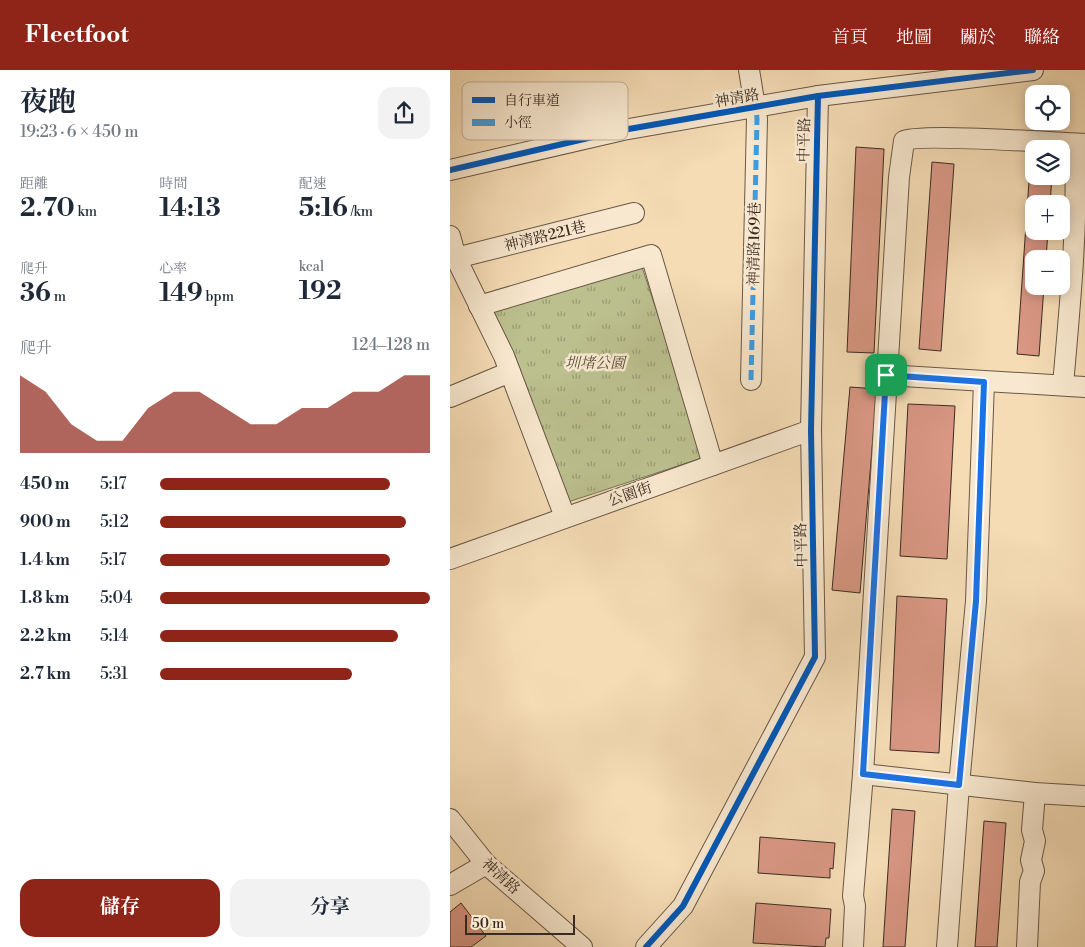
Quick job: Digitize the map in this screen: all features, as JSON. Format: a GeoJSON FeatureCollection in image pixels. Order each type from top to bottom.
{"type":"FeatureCollection","features":[{"type":"Feature","properties":{"kind":"street","name":"神清路169巷"},"geometry":{"type":"LineString","coordinates":[[749,70],[756,108],[757,129],[751,380]]}},
{"type":"Feature","properties":{"kind":"street","name":"神清路"},"geometry":{"type":"LineString","coordinates":[[628,129],[818,96],[1033,70]]}},
{"type":"Feature","properties":{"kind":"street","name":"中平路"},"geometry":{"type":"LineString","coordinates":[[646,947],[683,906],[815,658],[811,430],[818,96]]}},
{"type":"Feature","properties":{"kind":"street"},"geometry":{"type":"LineString","coordinates":[[853,947],[855,906],[853,896],[863,774],[899,176],[904,141],[908,138],[934,137],[1080,144],[1063,385]]}},
{"type":"Feature","properties":{"kind":"street","name":"神清路"},"geometry":{"type":"LineString","coordinates":[[450,170],[580,140]]}},
{"type":"Feature","properties":{"kind":"street","name":"神清路221巷"},"geometry":{"type":"LineString","coordinates":[[456,258],[634,213]]}},
{"type":"Feature","properties":{"kind":"street"},"geometry":{"type":"LineString","coordinates":[[450,236],[456,258],[504,356],[565,517]]}},
{"type":"Feature","properties":{"kind":"street"},"geometry":{"type":"LineString","coordinates":[[479,306],[650,255],[712,465]]}},
{"type":"Feature","properties":{"kind":"street"},"geometry":{"type":"LineString","coordinates":[[450,397],[510,372]]}},
{"type":"Feature","properties":{"kind":"street"},"geometry":{"type":"LineString","coordinates":[[886,375],[1085,387]]}},
{"type":"Feature","properties":{"kind":"street"},"geometry":{"type":"LineString","coordinates":[[947,947],[959,785],[976,601],[984,382]]}},
{"type":"Feature","properties":{"kind":"street","name":"公園街"},"geometry":{"type":"LineString","coordinates":[[450,558],[811,430]]}},
{"type":"Feature","properties":{"kind":"street"},"geometry":{"type":"LineString","coordinates":[[863,774],[1035,793],[1085,796]]}},
{"type":"Feature","properties":{"kind":"street"},"geometry":{"type":"LineString","coordinates":[[1027,947],[1030,882],[1034,871],[1031,860],[1035,841],[1032,830],[1035,793]]}},
{"type":"Feature","properties":{"kind":"street","name":"神清路"},"geometry":{"type":"LineString","coordinates":[[450,822],[486,864],[582,947]]}},
{"type":"Feature","properties":{"kind":"street"},"geometry":{"type":"LineString","coordinates":[[450,885],[486,864]]}},
{"type":"Feature","properties":{"kind":"green space","name":"圳堵公園"},"geometry":{"type":"Polygon","coordinates":[[[641,264],[705,457],[568,502],[494,311],[641,264]]]}},
{"type":"Feature","properties":{"kind":"building"},"geometry":{"type":"Polygon","coordinates":[[[856,147],[884,149],[874,353],[847,352],[856,147]]]}},
{"type":"Feature","properties":{"kind":"building"},"geometry":{"type":"Polygon","coordinates":[[[932,162],[954,164],[941,351],[919,349],[932,162]]]}},
{"type":"Feature","properties":{"kind":"building"},"geometry":{"type":"Polygon","coordinates":[[[1029,185],[1051,185],[1051,195],[1028,195],[1029,185]]]}},
{"type":"Feature","properties":{"kind":"building"},"geometry":{"type":"Polygon","coordinates":[[[1025,239],[1047,240],[1047,250],[1025,250],[1025,295],[1043,295],[1039,356],[1017,354],[1025,239]]]}},
{"type":"Feature","properties":{"kind":"building"},"geometry":{"type":"Polygon","coordinates":[[[850,387],[877,389],[860,593],[832,590],[850,387]]]}},
{"type":"Feature","properties":{"kind":"building"},"geometry":{"type":"Polygon","coordinates":[[[908,404],[955,406],[947,559],[900,556],[908,404]]]}},
{"type":"Feature","properties":{"kind":"building"},"geometry":{"type":"Polygon","coordinates":[[[897,596],[947,599],[939,753],[890,750],[897,596]]]}},
{"type":"Feature","properties":{"kind":"building"},"geometry":{"type":"Polygon","coordinates":[[[892,809],[915,811],[905,947],[883,947],[892,809]]]}},
{"type":"Feature","properties":{"kind":"building"},"geometry":{"type":"Polygon","coordinates":[[[984,821],[1006,823],[997,947],[975,947],[984,821]]]}},
{"type":"Feature","properties":{"kind":"building"},"geometry":{"type":"Polygon","coordinates":[[[760,837],[835,843],[833,869],[830,868],[830,878],[758,873],[760,837]]]}},
{"type":"Feature","properties":{"kind":"building"},"geometry":{"type":"Polygon","coordinates":[[[461,903],[486,936],[471,947],[450,947],[450,912],[461,903]]]}},
{"type":"Feature","properties":{"kind":"building"},"geometry":{"type":"Polygon","coordinates":[[[756,903],[831,909],[829,938],[826,938],[825,947],[753,943],[756,903]]]}},
{"type":"Feature","properties":{"kind":"marked path"},"geometry":{"type":"LineString","coordinates":[[751,380],[756,107]]}},
{"type":"Feature","properties":{"kind":"cycle path"},"geometry":{"type":"LineString","coordinates":[[628,129],[818,96],[1033,70]]}},
{"type":"Feature","properties":{"kind":"cycle path"},"geometry":{"type":"LineString","coordinates":[[646,947],[683,906],[815,657],[811,430],[818,96]]}},
{"type":"Feature","properties":{"kind":"cycle path"},"geometry":{"type":"LineString","coordinates":[[450,170],[580,140]]}},
{"type":"Feature","properties":{"kind":"route"},"geometry":{"type":"LineString","coordinates":[[886,375],[984,382],[976,601],[959,785],[863,774],[886,375]]}}]}
